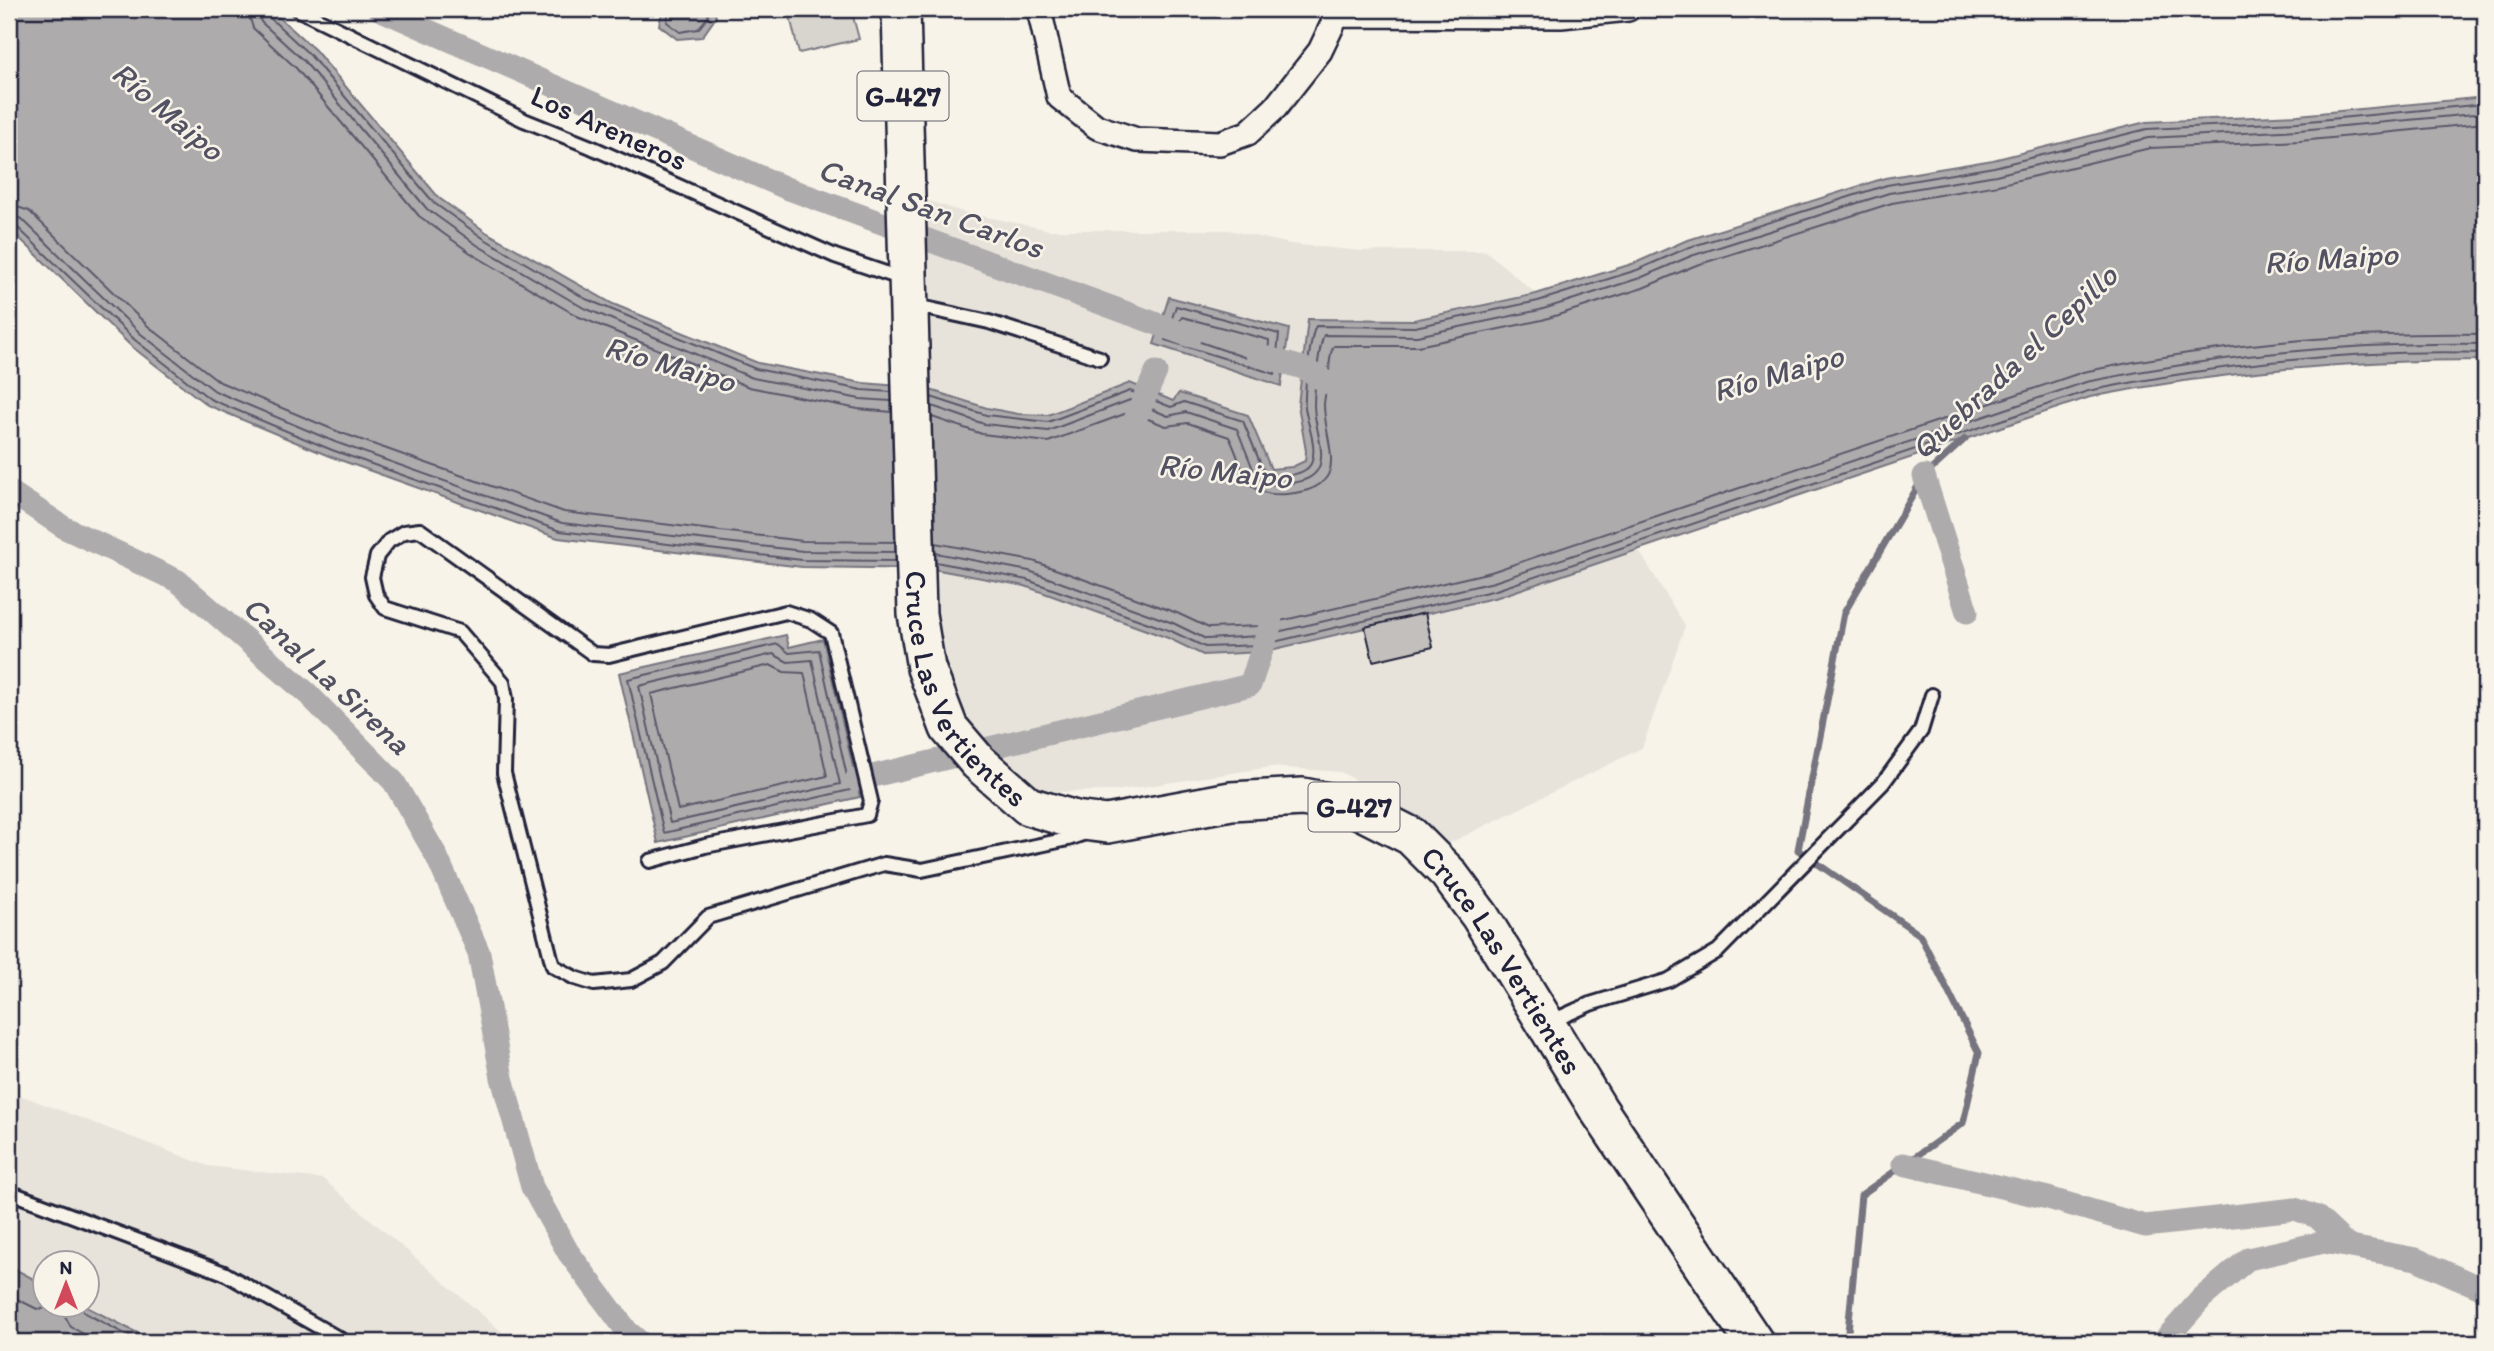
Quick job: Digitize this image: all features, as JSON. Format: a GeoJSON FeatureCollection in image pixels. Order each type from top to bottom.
{"type":"FeatureCollection","features":[{"type":"Feature","properties":{"kind":"main road","name":"Cruce Las Vertientes"},"geometry":{"type":"LineString","coordinates":[[901,9],[916,586],[920,641],[926,668],[949,729],[978,762],[1028,806],[1075,820],[1107,824],[1231,801],[1303,797],[1354,807],[1386,820],[1411,836],[1448,873],[1480,916],[1545,1024],[1754,1342]]}},
{"type":"Feature","properties":{"kind":"street"},"geometry":{"type":"LineString","coordinates":[[1039,9],[1059,97],[1097,127],[1137,140],[1220,143],[1248,133],[1275,108],[1320,51],[1340,12],[1562,16],[1628,9]]}},
{"type":"Feature","properties":{"kind":"lane","name":"Los Areneros"},"geometry":{"type":"LineString","coordinates":[[296,9],[524,120],[591,147],[835,256],[908,285],[989,322],[1100,358]]}},
{"type":"Feature","properties":{"kind":"lane"},"geometry":{"type":"LineString","coordinates":[[650,861],[705,846],[867,814],[871,801],[831,633],[811,620],[786,612],[609,655],[593,653],[421,530],[404,532],[389,541],[377,556],[372,577],[376,595],[385,608],[460,632],[503,682],[506,699],[504,773],[553,966],[575,978],[594,984],[631,980],[663,963],[708,917],[884,864],[922,870],[1068,839],[1107,824]]}},
{"type":"Feature","properties":{"kind":"lane"},"geometry":{"type":"LineString","coordinates":[[1545,1024],[1590,1004],[1669,980],[1718,951],[1883,783],[1922,731],[1933,695]]}},
{"type":"Feature","properties":{"kind":"lane"},"geometry":{"type":"LineString","coordinates":[[9,1192],[223,1273],[345,1342]]}},
{"type":"Feature","properties":{"kind":"shaded area"},"geometry":{"type":"Polygon","coordinates":[[[788,9],[851,9],[859,39],[799,53],[788,9]]]}},
{"type":"Feature","properties":{"kind":"shaded area"},"geometry":{"type":"Polygon","coordinates":[[[919,198],[963,212],[1050,230],[1229,230],[1290,244],[1362,251],[1486,251],[1536,294],[1638,549],[1685,626],[1642,748],[1448,844],[1395,803],[1341,772],[1271,767],[1115,791],[1043,792],[992,761],[937,675],[919,198]]]}},
{"type":"Feature","properties":{"kind":"shaded area"},"geometry":{"type":"Polygon","coordinates":[[[9,1091],[208,1166],[323,1179],[514,1342],[9,1342],[9,1091]]]}},
{"type":"Feature","properties":{"kind":"water","name":"Río Maipo"},"geometry":{"type":"Polygon","coordinates":[[[9,9],[270,9],[315,50],[439,198],[486,232],[613,304],[758,363],[863,383],[924,388],[987,408],[1018,414],[1048,415],[1130,383],[1173,401],[1179,393],[1248,415],[1271,469],[1292,467],[1305,461],[1306,451],[1298,405],[1308,319],[1414,320],[1536,294],[1635,263],[1685,241],[1885,178],[1993,160],[2146,122],[2298,115],[2485,97],[2485,360],[2385,362],[2287,369],[2189,380],[2090,397],[1498,597],[1262,652],[1203,655],[1168,638],[1025,586],[933,569],[802,567],[558,538],[329,456],[207,405],[131,346],[9,228],[9,9]]]}},
{"type":"Feature","properties":{"kind":"water"},"geometry":{"type":"Polygon","coordinates":[[[663,9],[714,9],[716,17],[702,37],[677,39],[659,25],[663,9]]]}},
{"type":"Feature","properties":{"kind":"water"},"geometry":{"type":"Polygon","coordinates":[[[1169,297],[1289,329],[1281,386],[1154,344],[1169,297]]]}},
{"type":"Feature","properties":{"kind":"water"},"geometry":{"type":"Polygon","coordinates":[[[786,635],[789,647],[823,639],[860,797],[658,843],[619,673],[786,635]]]}},
{"type":"Feature","properties":{"kind":"water"},"geometry":{"type":"Polygon","coordinates":[[[9,1266],[32,1278],[32,1320],[102,1320],[102,1315],[155,1342],[9,1342],[9,1266]]]}},
{"type":"Feature","properties":{"kind":"building"},"geometry":{"type":"Polygon","coordinates":[[[1425,613],[1433,647],[1373,661],[1365,627],[1425,613]]]}},
{"type":"Feature","properties":{"kind":"waterway","name":"Canal San Carlos"},"geometry":{"type":"LineString","coordinates":[[379,9],[786,188],[1190,336]]}},
{"type":"Feature","properties":{"kind":"waterway","name":"Canal San Carlos"},"geometry":{"type":"LineString","coordinates":[[1257,355],[1303,368],[1328,383]]}},
{"type":"Feature","properties":{"kind":"waterway"},"geometry":{"type":"LineString","coordinates":[[1136,417],[1156,372]]}},
{"type":"Feature","properties":{"kind":"waterway","name":"Quebrada el Cepillo"},"geometry":{"type":"LineString","coordinates":[[1847,1342],[1861,1195],[1963,1123],[1979,1053],[1920,935],[1798,850],[1844,613],[1924,476],[1965,439]]}},
{"type":"Feature","properties":{"kind":"waterway"},"geometry":{"type":"LineString","coordinates":[[1924,476],[1967,612]]}},
{"type":"Feature","properties":{"kind":"waterway","name":"Canal La Sirena"},"geometry":{"type":"LineString","coordinates":[[9,491],[65,528],[178,581],[308,694],[394,782],[436,855],[479,953],[502,1078],[532,1187],[568,1252],[627,1331],[640,1342]]}},
{"type":"Feature","properties":{"kind":"waterway"},"geometry":{"type":"LineString","coordinates":[[856,780],[1250,685],[1271,623]]}},
{"type":"Feature","properties":{"kind":"waterway"},"geometry":{"type":"LineString","coordinates":[[1903,1164],[2048,1198],[2145,1226],[2295,1209],[2317,1217],[2348,1246]]}},
{"type":"Feature","properties":{"kind":"waterway","name":"Canal La Sirena"},"geometry":{"type":"LineString","coordinates":[[2163,1342],[2202,1298],[2248,1259],[2324,1242],[2416,1259],[2485,1290]]}}]}
